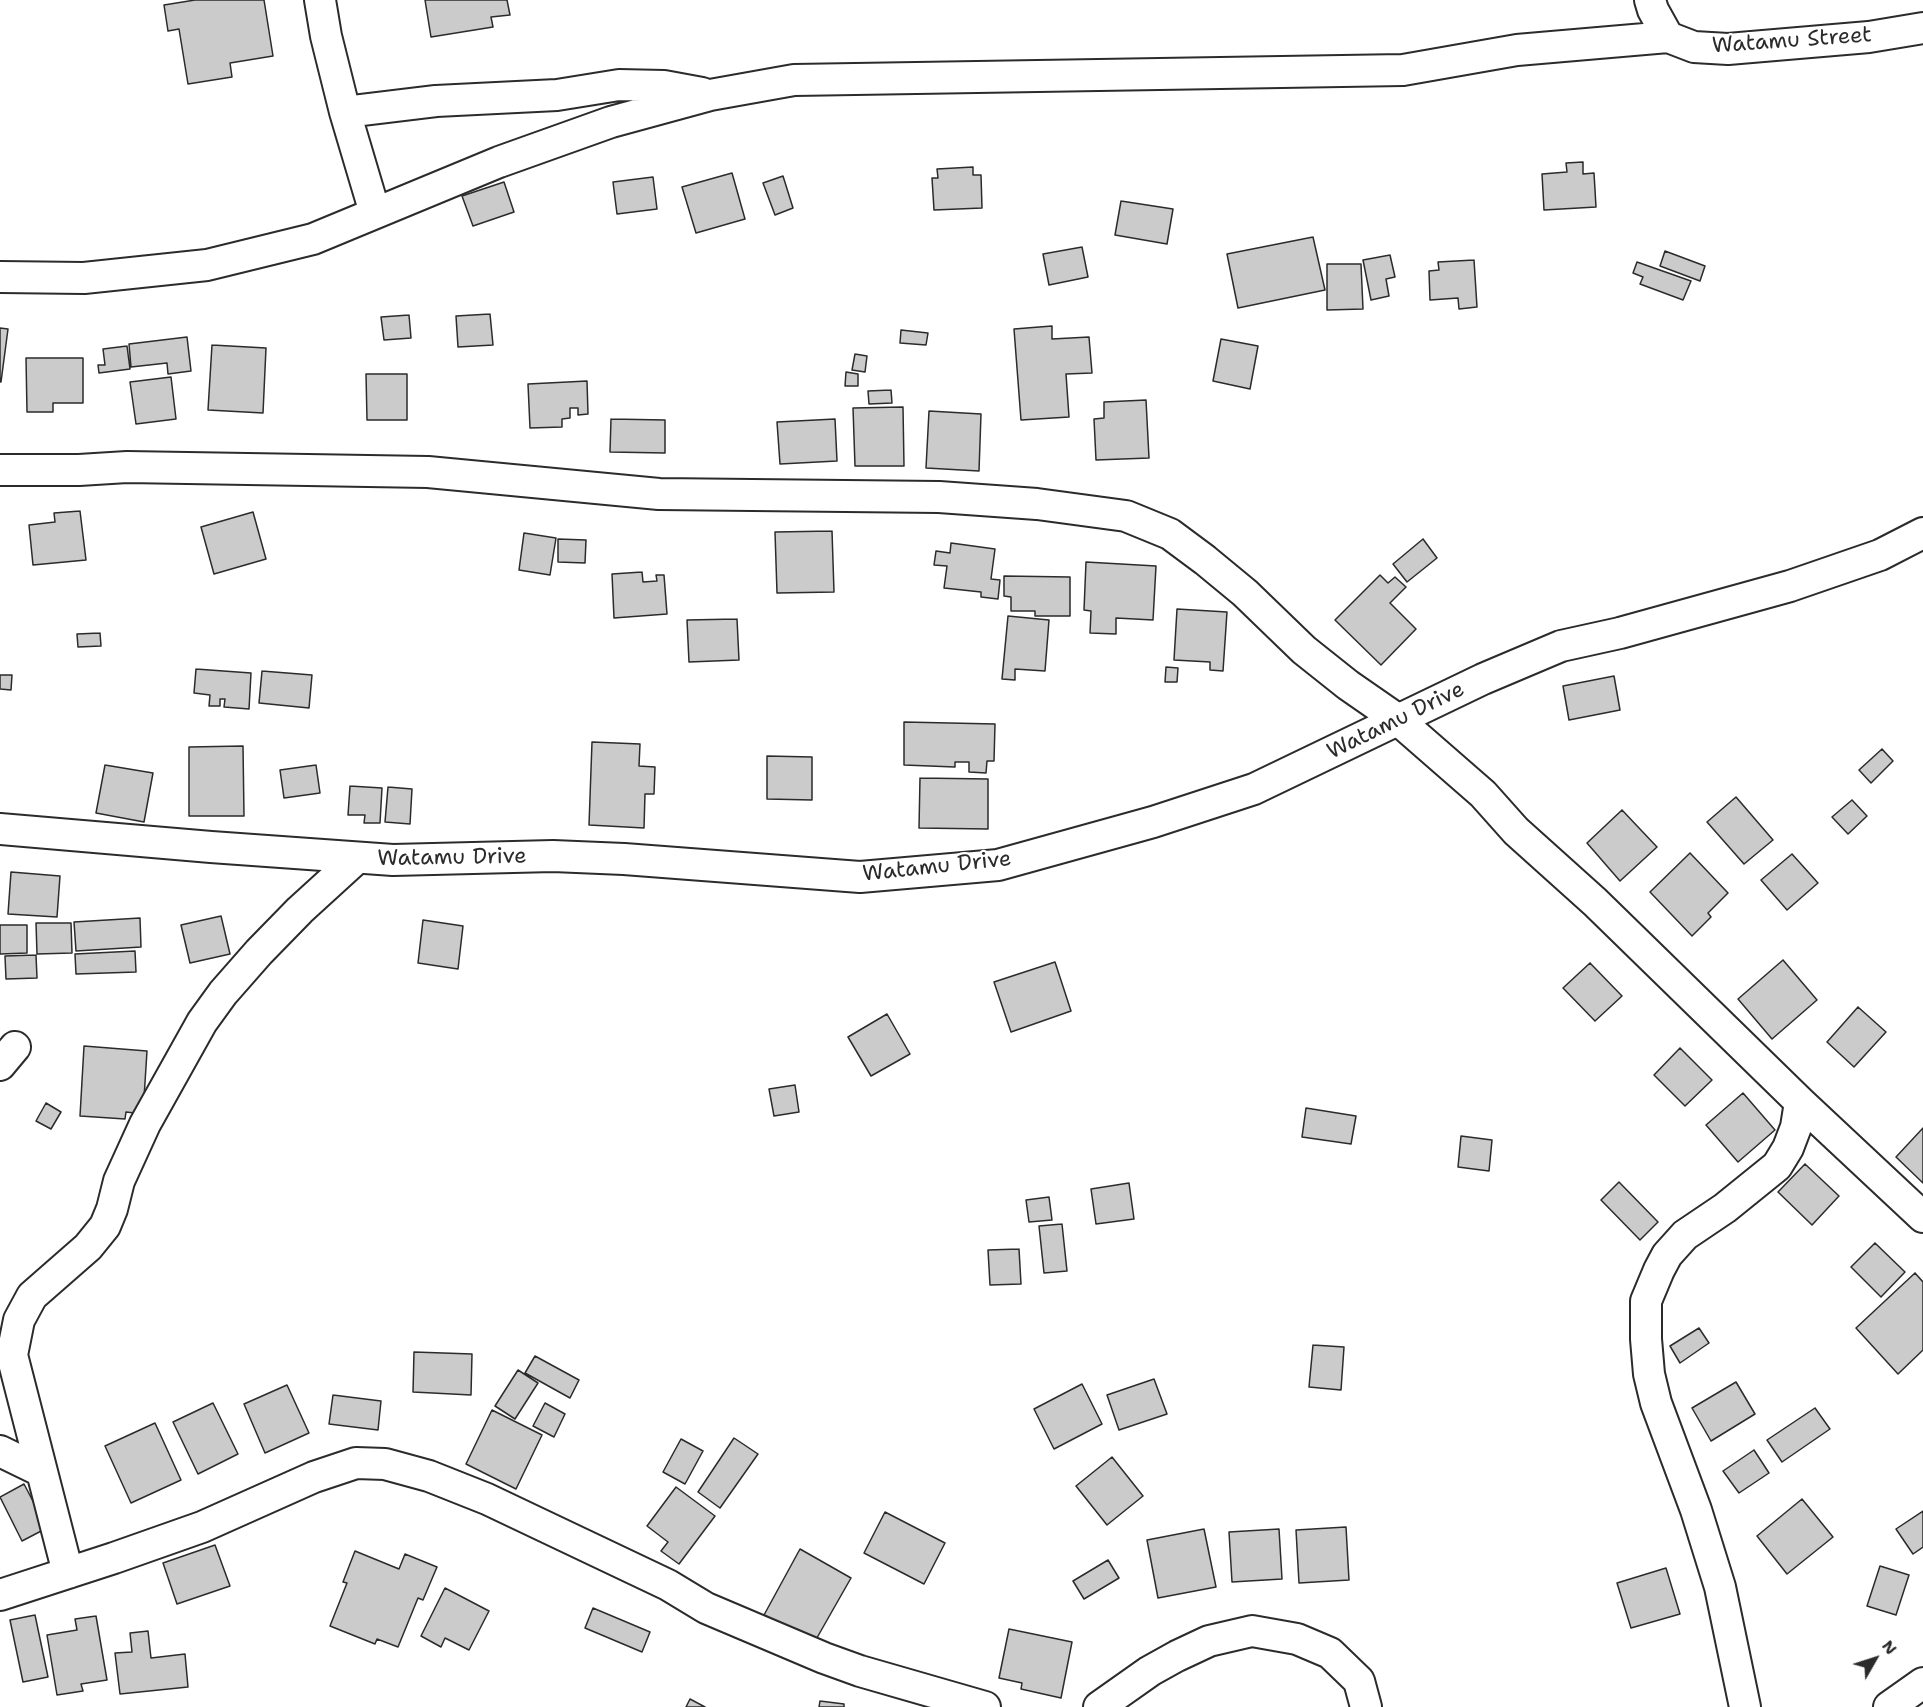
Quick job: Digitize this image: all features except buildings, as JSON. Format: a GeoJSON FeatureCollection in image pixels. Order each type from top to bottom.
{"type":"FeatureCollection","features":[{"type":"Feature","properties":{"kind":"street"},"geometry":{"type":"LineString","coordinates":[[320,0],[326,36],[345,112],[375,213]]}},
{"type":"Feature","properties":{"kind":"street"},"geometry":{"type":"LineString","coordinates":[[0,277],[84,278],[207,265],[313,239],[499,162],[599,126],[710,95],[794,80],[1403,70],[1517,50],[1668,37],[1650,0]]}},
{"type":"Feature","properties":{"kind":"street","name":"Watamu Street"},"geometry":{"type":"LineString","coordinates":[[1668,37],[1694,47],[1728,49],[1869,37],[1923,28]]}},
{"type":"Feature","properties":{"kind":"street"},"geometry":{"type":"LineString","coordinates":[[345,112],[436,101],[557,95],[619,85],[664,86],[710,95]]}},
{"type":"Feature","properties":{"kind":"street"},"geometry":{"type":"LineString","coordinates":[[0,470],[79,470],[127,467],[428,472],[659,494],[939,497],[1037,504],[1126,516],[1170,534],[1205,560],[1245,593],[1304,650],[1348,685],[1397,719],[1483,794],[1516,831],[1595,902],[1800,1102],[1923,1217]]}},
{"type":"Feature","properties":{"kind":"street","name":"Watamu Drive"},"geometry":{"type":"LineString","coordinates":[[0,829],[357,858],[393,860],[554,856],[860,877],[998,865],[1153,822],[1254,789],[1482,679],[1561,646],[1620,633],[1790,586],[1921,539]]}},
{"type":"Feature","properties":{"kind":"street"},"geometry":{"type":"LineString","coordinates":[[68,1573],[12,1355],[19,1320],[32,1296],[88,1247],[105,1226],[119,1181],[145,1124],[202,1022],[223,993],[300,910],[357,858]]}},
{"type":"Feature","properties":{"kind":"street"},"geometry":{"type":"LineString","coordinates":[[1745,1707],[1720,1587],[1696,1510],[1659,1412],[1649,1374],[1646,1301],[1667,1255],[1685,1235],[1725,1208],[1777,1166],[1792,1138],[1800,1102]]}},
{"type":"Feature","properties":{"kind":"street"},"geometry":{"type":"LineString","coordinates":[[0,1451],[41,1471]]}},
{"type":"Feature","properties":{"kind":"street"},"geometry":{"type":"LineString","coordinates":[[0,1595],[202,1527],[314,1477],[356,1463],[385,1464],[429,1476],[487,1499],[668,1585],[706,1608],[824,1658],[985,1707]]}},
{"type":"Feature","properties":{"kind":"street"},"geometry":{"type":"LineString","coordinates":[[1099,1707],[1150,1671],[1177,1656],[1209,1641],[1252,1631],[1297,1639],[1330,1653],[1359,1681],[1366,1707]]}},
{"type":"Feature","properties":{"kind":"street"},"geometry":{"type":"LineString","coordinates":[[1889,1707],[1923,1683]]}}]}
